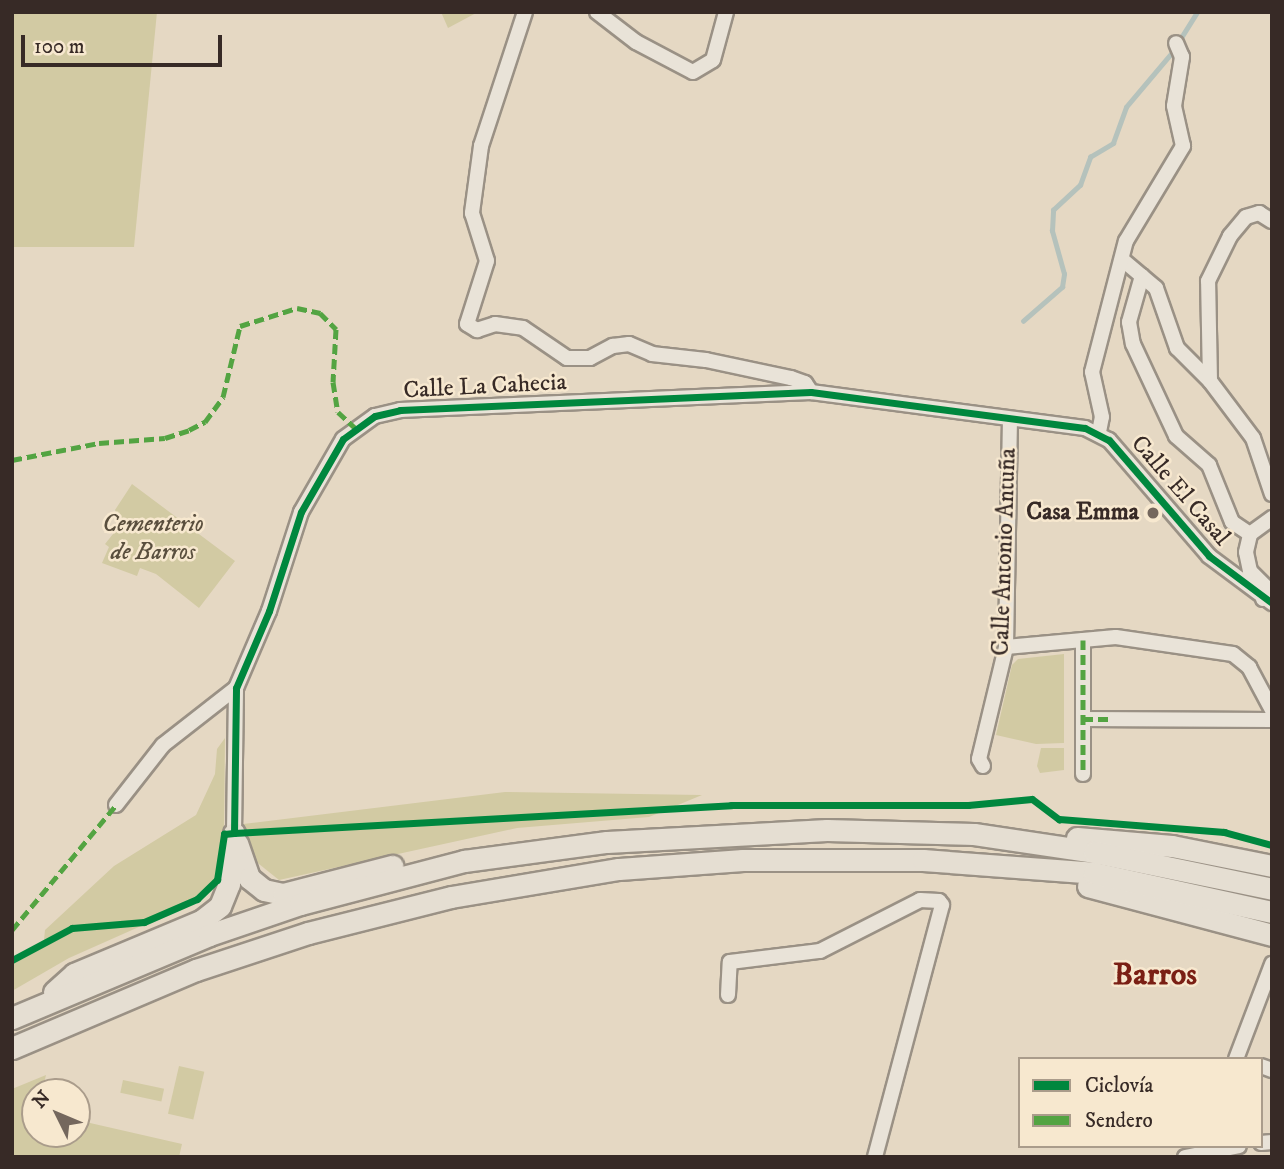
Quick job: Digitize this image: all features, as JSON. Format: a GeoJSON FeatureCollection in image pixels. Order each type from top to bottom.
{"type":"FeatureCollection","features":[{"type":"Feature","properties":{"kind":"highway"},"geometry":{"type":"LineString","coordinates":[[234,833],[249,878],[264,890],[283,894],[417,861],[464,861]]}},
{"type":"Feature","properties":{"kind":"highway"},"geometry":{"type":"LineString","coordinates":[[42,1004],[74,974],[201,921],[219,906],[229,884],[234,833]]}},
{"type":"Feature","properties":{"kind":"highway"},"geometry":{"type":"LineString","coordinates":[[12,1018],[209,935],[300,904],[464,861],[607,842],[735,833],[974,834],[1172,846],[1272,866]]}},
{"type":"Feature","properties":{"kind":"highway"},"geometry":{"type":"LineString","coordinates":[[974,834],[1144,861],[1272,889]]}},
{"type":"Feature","properties":{"kind":"highway"},"geometry":{"type":"LineString","coordinates":[[12,1048],[54,1027],[196,970],[308,933],[376,914],[533,882],[619,869],[743,860],[984,865],[1094,873],[1272,912]]}},
{"type":"Feature","properties":{"kind":"highway"},"geometry":{"type":"LineString","coordinates":[[984,865],[1008,875],[1092,886],[1272,935]]}},
{"type":"Feature","properties":{"kind":"highway"},"geometry":{"type":"LineString","coordinates":[[12,1062],[54,1027]]}},
{"type":"Feature","properties":{"kind":"street"},"geometry":{"type":"LineString","coordinates":[[525,12],[481,146],[472,213],[487,261],[467,324],[477,330],[495,324],[523,328],[567,358],[590,358],[613,346],[629,344],[652,354],[706,360],[791,378],[805,383],[811,391]]}},
{"type":"Feature","properties":{"kind":"street"},"geometry":{"type":"LineString","coordinates":[[597,12],[636,42],[693,72],[713,61],[726,12]]}},
{"type":"Feature","properties":{"kind":"street"},"geometry":{"type":"LineString","coordinates":[[1099,432],[1102,417],[1092,372],[1098,340],[1124,261],[1126,241],[1157,195],[1183,142],[1174,106],[1182,57],[1178,46]]}},
{"type":"Feature","properties":{"kind":"street"},"geometry":{"type":"LineString","coordinates":[[1210,381],[1208,281],[1230,236],[1247,217],[1259,213],[1272,221]]}},
{"type":"Feature","properties":{"kind":"street"},"geometry":{"type":"LineString","coordinates":[[1124,261],[1156,288],[1177,348],[1210,381],[1253,438],[1272,494]]}},
{"type":"Feature","properties":{"kind":"street"},"geometry":{"type":"LineString","coordinates":[[1142,276],[1129,322],[1133,344],[1176,436],[1209,465],[1232,522],[1250,534]]}},
{"type":"Feature","properties":{"kind":"street","name":"Calle La Cahecia"},"geometry":{"type":"LineString","coordinates":[[234,833],[236,688],[314,484],[343,439],[375,416],[400,410],[811,391],[1010,419]]}},
{"type":"Feature","properties":{"kind":"street","name":"Calle El Casal"},"geometry":{"type":"LineString","coordinates":[[1010,419],[1099,432],[1209,556],[1267,601]]}},
{"type":"Feature","properties":{"kind":"street","name":"Calle Antonio Antuña"},"geometry":{"type":"LineString","coordinates":[[983,766],[979,759],[1006,646],[1010,419]]}},
{"type":"Feature","properties":{"kind":"street"},"geometry":{"type":"LineString","coordinates":[[1267,601],[1269,590],[1250,571],[1246,552],[1250,534],[1272,518]]}},
{"type":"Feature","properties":{"kind":"street"},"geometry":{"type":"LineString","coordinates":[[1006,646],[1116,637],[1233,654],[1249,667],[1272,710]]}},
{"type":"Feature","properties":{"kind":"street"},"geometry":{"type":"LineString","coordinates":[[1083,640],[1083,774]]}},
{"type":"Feature","properties":{"kind":"street"},"geometry":{"type":"LineString","coordinates":[[116,804],[163,745],[236,688]]}},
{"type":"Feature","properties":{"kind":"street"},"geometry":{"type":"LineString","coordinates":[[1083,719],[1272,720]]}},
{"type":"Feature","properties":{"kind":"street"},"geometry":{"type":"LineString","coordinates":[[727,995],[730,962],[820,951],[920,900],[934,898],[942,905],[875,1157]]}},
{"type":"Feature","properties":{"kind":"street"},"geometry":{"type":"LineString","coordinates":[[1239,1057],[1272,964]]}},
{"type":"Feature","properties":{"kind":"street"},"geometry":{"type":"LineString","coordinates":[[1185,1157],[1209,1148]]}},
{"type":"Feature","properties":{"kind":"green space"},"geometry":{"type":"Polygon","coordinates":[[[12,12],[157,12],[134,247],[12,247],[12,12]]]}},
{"type":"Feature","properties":{"kind":"green space"},"geometry":{"type":"Polygon","coordinates":[[[441,12],[478,12],[448,28],[441,12]]]}},
{"type":"Feature","properties":{"kind":"green space","name":"Cementerio de Barros"},"geometry":{"type":"Polygon","coordinates":[[[132,484],[235,561],[199,608],[156,574],[140,568],[137,576],[102,563],[109,547],[105,544],[121,524],[115,510],[132,484]]]}},
{"type":"Feature","properties":{"kind":"green space"},"geometry":{"type":"Polygon","coordinates":[[[1064,654],[1064,743],[1036,744],[996,735],[1012,665],[1018,659],[1064,654]]]}},
{"type":"Feature","properties":{"kind":"green space"},"geometry":{"type":"Polygon","coordinates":[[[225,738],[224,834],[217,880],[209,889],[177,910],[69,958],[12,991],[12,960],[44,940],[45,930],[114,866],[196,815],[215,774],[217,749],[225,738]]]}},
{"type":"Feature","properties":{"kind":"green space"},"geometry":{"type":"Polygon","coordinates":[[[1041,748],[1064,748],[1064,770],[1040,773],[1037,766],[1041,748]]]}},
{"type":"Feature","properties":{"kind":"green space"},"geometry":{"type":"Polygon","coordinates":[[[505,792],[702,795],[649,817],[517,828],[279,880],[244,852],[243,824],[505,792]]]}},
{"type":"Feature","properties":{"kind":"green space"},"geometry":{"type":"Polygon","coordinates":[[[179,1066],[204,1072],[193,1120],[168,1114],[179,1066]]]}},
{"type":"Feature","properties":{"kind":"green space"},"geometry":{"type":"Polygon","coordinates":[[[123,1080],[164,1089],[161,1101],[120,1093],[123,1080]]]}},
{"type":"Feature","properties":{"kind":"green space"},"geometry":{"type":"Polygon","coordinates":[[[21,1085],[21,1148],[91,1148],[91,1123],[182,1144],[179,1157],[12,1157],[12,1089],[21,1085]]]}},
{"type":"Feature","properties":{"kind":"waterway"},"geometry":{"type":"LineString","coordinates":[[1179,41],[1197,12]]}},
{"type":"Feature","properties":{"kind":"waterway"},"geometry":{"type":"LineString","coordinates":[[1023,321],[1062,287],[1064,274],[1052,231],[1053,210],[1080,185],[1090,157],[1113,143],[1126,107],[1175,49]]}},
{"type":"Feature","properties":{"kind":"marked path"},"geometry":{"type":"LineString","coordinates":[[12,460],[99,443],[165,438],[205,422],[223,397],[240,326],[297,308],[320,313],[336,329],[333,382],[338,412],[355,428]]}},
{"type":"Feature","properties":{"kind":"marked path"},"geometry":{"type":"LineString","coordinates":[[1083,640],[1083,774]]}},
{"type":"Feature","properties":{"kind":"marked path"},"geometry":{"type":"LineString","coordinates":[[1083,719],[1113,719]]}},
{"type":"Feature","properties":{"kind":"marked path"},"geometry":{"type":"LineString","coordinates":[[12,930],[116,805]]}},
{"type":"Feature","properties":{"kind":"cycle path"},"geometry":{"type":"LineString","coordinates":[[234,833],[236,688],[269,611],[301,512],[343,439],[375,416],[400,410],[811,392],[1085,428],[1109,440],[1209,556],[1272,603]]}},
{"type":"Feature","properties":{"kind":"cycle path"},"geometry":{"type":"LineString","coordinates":[[12,960],[72,928],[144,922],[197,899],[217,880],[224,834],[234,833],[731,805],[968,805],[1032,799],[1059,819],[1224,832],[1272,845]]}},
{"type":"Feature","properties":{"kind":"place","name":"Casa Emma"},"geometry":{"type":"Point","coordinates":[1153,513]}},
{"type":"Feature","properties":{"kind":"district","name":"Barros"},"geometry":{"type":"Point","coordinates":[1155,975]}}]}
